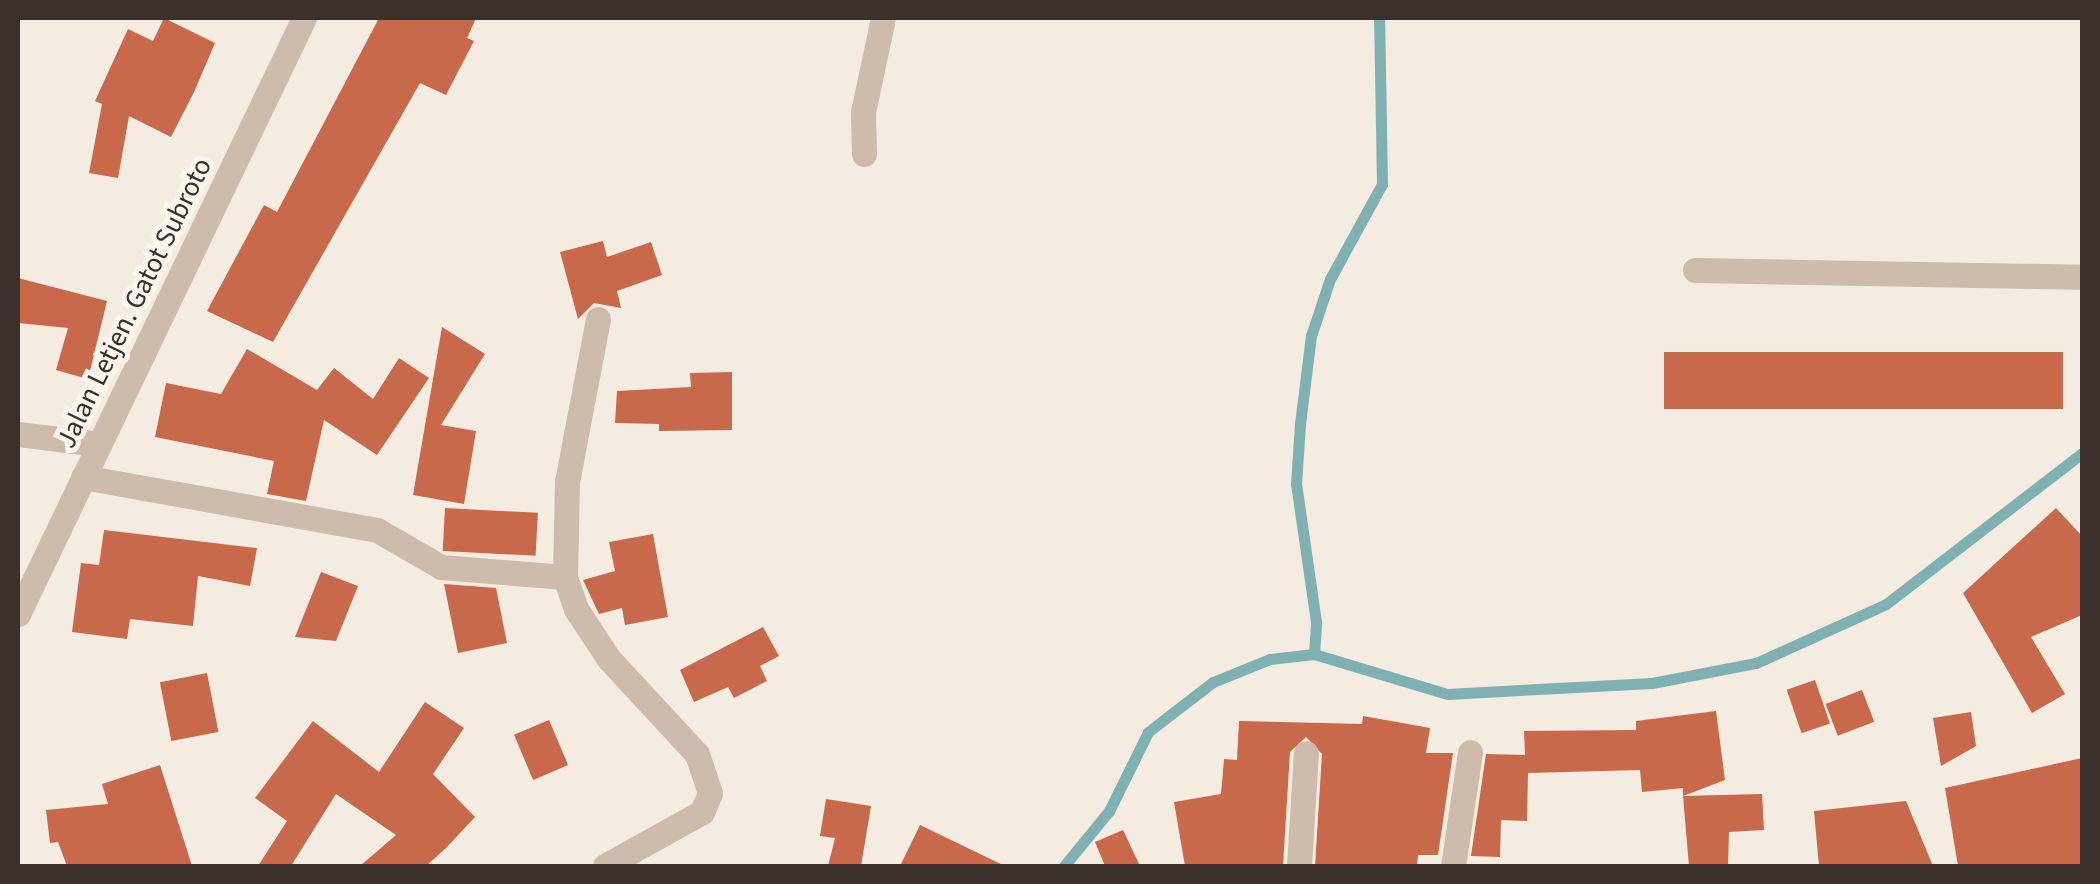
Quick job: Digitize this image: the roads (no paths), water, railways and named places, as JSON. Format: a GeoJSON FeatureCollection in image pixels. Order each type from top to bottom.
{"type":"FeatureCollection","features":[{"type":"Feature","properties":{"kind":"street","name":"Jalan Letjen. Gatot Subroto"},"geometry":{"type":"LineString","coordinates":[[18,614],[304,18]]}},
{"type":"Feature","properties":{"kind":"street"},"geometry":{"type":"LineString","coordinates":[[864,154],[863,112],[884,18]]}},
{"type":"Feature","properties":{"kind":"street"},"geometry":{"type":"LineString","coordinates":[[1695,270],[2082,277]]}},
{"type":"Feature","properties":{"kind":"street"},"geometry":{"type":"LineString","coordinates":[[598,319],[568,481],[564,576],[576,609],[609,660],[708,772],[702,812],[605,866]]}},
{"type":"Feature","properties":{"kind":"street"},"geometry":{"type":"LineString","coordinates":[[18,434],[100,444]]}},
{"type":"Feature","properties":{"kind":"street"},"geometry":{"type":"LineString","coordinates":[[83,477],[377,530],[441,567],[564,576]]}},
{"type":"Feature","properties":{"kind":"street"},"geometry":{"type":"LineString","coordinates":[[1453,866],[1470,752]]}},
{"type":"Feature","properties":{"kind":"street"},"geometry":{"type":"LineString","coordinates":[[1299,866],[1306,754]]}},
{"type":"Feature","properties":{"kind":"waterway"},"geometry":{"type":"LineString","coordinates":[[1314,654],[1316,622],[1296,484],[1300,424],[1311,336],[1330,279],[1382,184],[1379,18]]}},
{"type":"Feature","properties":{"kind":"waterway"},"geometry":{"type":"LineString","coordinates":[[1064,866],[1109,811],[1148,732],[1213,682],[1270,659],[1314,654],[1447,694],[1652,683],[1756,663],[1886,604],[2082,453]]}}]}
